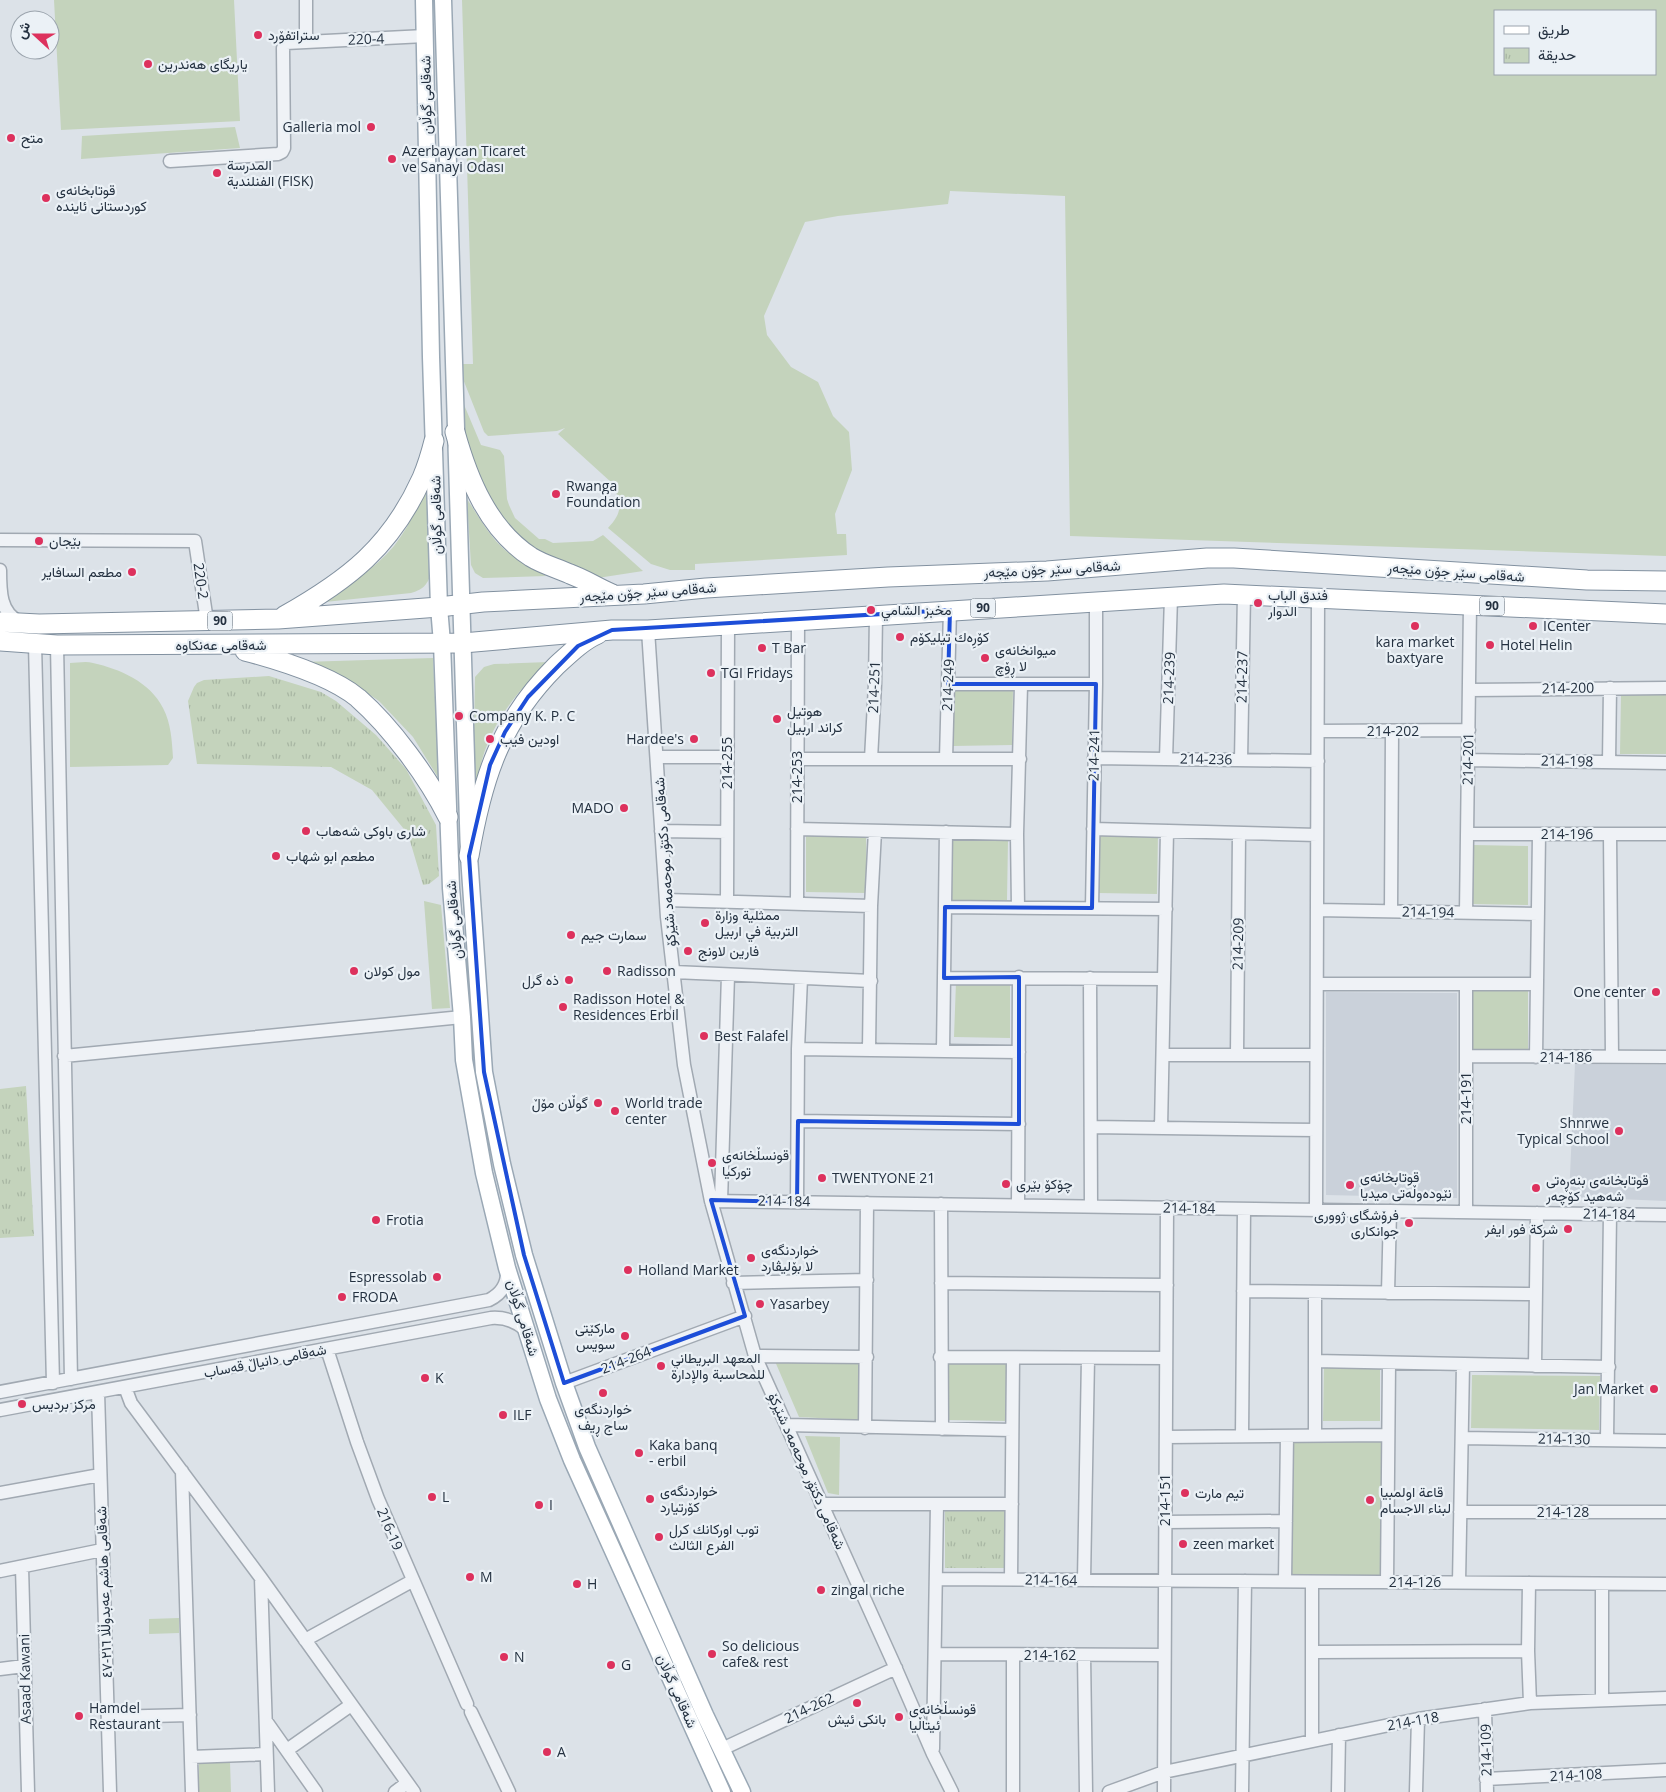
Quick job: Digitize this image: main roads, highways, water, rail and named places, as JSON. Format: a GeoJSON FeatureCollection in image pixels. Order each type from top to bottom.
{"type":"FeatureCollection","features":[{"type":"Feature","properties":{"kind":"highway"},"geometry":{"type":"LineString","coordinates":[[455,432],[469,478],[496,525],[507,538],[532,558],[551,568],[572,574],[615,596]]}},
{"type":"Feature","properties":{"kind":"highway"},"geometry":{"type":"LineString","coordinates":[[278,619],[320,596],[347,575],[394,530],[419,484],[434,441]]}},
{"type":"Feature","properties":{"kind":"highway","name":"شەقامی سێر جۆن مێجەر"},"geometry":{"type":"LineString","coordinates":[[439,607],[483,602],[615,596],[888,577],[1047,571],[1207,558],[1234,558],[1547,578],[1666,581]]}},
{"type":"Feature","properties":{"kind":"highway"},"geometry":{"type":"LineString","coordinates":[[1540,608],[1549,606],[1556,594],[1554,585],[1547,578]]}},
{"type":"Feature","properties":{"kind":"highway"},"geometry":{"type":"LineString","coordinates":[[1587,580],[1578,586],[1574,594],[1576,603],[1583,610],[1587,611]]}},
{"type":"Feature","properties":{"kind":"highway","name":"90"},"geometry":{"type":"LineString","coordinates":[[442,643],[463,643],[612,630],[648,630],[876,614],[1244,594],[1666,614]]}},
{"type":"Feature","properties":{"kind":"highway","name":"شەقامی عەنکاوە"},"geometry":{"type":"LineString","coordinates":[[0,622],[278,619],[439,607]]}},
{"type":"Feature","properties":{"kind":"highway"},"geometry":{"type":"LineString","coordinates":[[469,856],[485,780],[498,748],[515,715],[542,681],[578,646],[590,638],[612,630]]}},
{"type":"Feature","properties":{"kind":"highway","name":"شەقامی عەنکاوە"},"geometry":{"type":"LineString","coordinates":[[0,641],[56,645],[442,643]]}},
{"type":"Feature","properties":{"kind":"highway"},"geometry":{"type":"LineString","coordinates":[[220,645],[302,669],[330,682],[357,698],[397,741],[439,798],[448,816]]}},
{"type":"Feature","properties":{"kind":"main road","name":"شەقامی گوڵان"},"geometry":{"type":"LineString","coordinates":[[424,0],[431,348],[439,607],[451,888],[464,1060],[484,1173],[507,1268],[548,1399],[572,1460],[722,1792]]}},
{"type":"Feature","properties":{"kind":"main road","name":"شەقامی گوڵان"},"geometry":{"type":"LineString","coordinates":[[443,0],[469,856],[484,1072],[502,1164],[524,1256],[564,1383],[587,1447],[742,1792]]}},
{"type":"Feature","properties":{"kind":"main road"},"geometry":{"type":"LineString","coordinates":[[426,67],[429,73],[435,76],[444,72],[445,65]]}},
{"type":"Feature","properties":{"kind":"place","name":"ستراتفۆرد"},"geometry":{"type":"Point","coordinates":[258,35]}},
{"type":"Feature","properties":{"kind":"place","name":"یاریگای هەندرین"},"geometry":{"type":"Point","coordinates":[148,64]}},
{"type":"Feature","properties":{"kind":"place","name":"Galleria mol"},"geometry":{"type":"Point","coordinates":[371,127]}},
{"type":"Feature","properties":{"kind":"place","name":"متح"},"geometry":{"type":"Point","coordinates":[11,138]}},
{"type":"Feature","properties":{"kind":"place","name":"Azerbaycan Ticaret ve Sanayi Odası"},"geometry":{"type":"Point","coordinates":[392,159]}},
{"type":"Feature","properties":{"kind":"place","name":"المدرسة الفنلندية (FISK)"},"geometry":{"type":"Point","coordinates":[217,173]}},
{"type":"Feature","properties":{"kind":"place","name":"قوتابخانەی کوردستانی ئایندە"},"geometry":{"type":"Point","coordinates":[46,198]}},
{"type":"Feature","properties":{"kind":"place","name":"Rwanga Foundation"},"geometry":{"type":"Point","coordinates":[556,494]}},
{"type":"Feature","properties":{"kind":"place","name":"بێجان"},"geometry":{"type":"Point","coordinates":[39,541]}},
{"type":"Feature","properties":{"kind":"place","name":"مطعم السافایر"},"geometry":{"type":"Point","coordinates":[132,572]}},
{"type":"Feature","properties":{"kind":"place","name":"فندق الباب الدوار"},"geometry":{"type":"Point","coordinates":[1258,603]}},
{"type":"Feature","properties":{"kind":"place","name":"مخبز الشامي"},"geometry":{"type":"Point","coordinates":[871,610]}},
{"type":"Feature","properties":{"kind":"place","name":"kara market baxtyare"},"geometry":{"type":"Point","coordinates":[1415,626]}},
{"type":"Feature","properties":{"kind":"place","name":"ICenter"},"geometry":{"type":"Point","coordinates":[1533,626]}},
{"type":"Feature","properties":{"kind":"place","name":"كۆرِەك تيليكۆم"},"geometry":{"type":"Point","coordinates":[900,637]}},
{"type":"Feature","properties":{"kind":"place","name":"Hotel Helin"},"geometry":{"type":"Point","coordinates":[1490,645]}},
{"type":"Feature","properties":{"kind":"place","name":"T Bar"},"geometry":{"type":"Point","coordinates":[762,648]}},
{"type":"Feature","properties":{"kind":"place","name":"میوانخانەی لا ڕۆچ"},"geometry":{"type":"Point","coordinates":[985,658]}},
{"type":"Feature","properties":{"kind":"place","name":"TGI Fridays"},"geometry":{"type":"Point","coordinates":[711,673]}},
{"type":"Feature","properties":{"kind":"place","name":"Company K. P. C"},"geometry":{"type":"Point","coordinates":[459,716]}},
{"type":"Feature","properties":{"kind":"place","name":"هوتيل كراند اربيل"},"geometry":{"type":"Point","coordinates":[777,719]}},
{"type":"Feature","properties":{"kind":"place","name":"اودين فيب"},"geometry":{"type":"Point","coordinates":[490,739]}},
{"type":"Feature","properties":{"kind":"place","name":"Hardee's"},"geometry":{"type":"Point","coordinates":[694,739]}},
{"type":"Feature","properties":{"kind":"place","name":"MADO"},"geometry":{"type":"Point","coordinates":[624,808]}},
{"type":"Feature","properties":{"kind":"place","name":"شاری باوکی شەھاب"},"geometry":{"type":"Point","coordinates":[306,831]}},
{"type":"Feature","properties":{"kind":"place","name":"مطعم ابو شهاب"},"geometry":{"type":"Point","coordinates":[276,856]}},
{"type":"Feature","properties":{"kind":"place","name":"ممثلية وزارة التربية في اربيل"},"geometry":{"type":"Point","coordinates":[705,923]}},
{"type":"Feature","properties":{"kind":"place","name":"سمارت جیم"},"geometry":{"type":"Point","coordinates":[571,935]}},
{"type":"Feature","properties":{"kind":"place","name":"فارین لاونج"},"geometry":{"type":"Point","coordinates":[688,951]}},
{"type":"Feature","properties":{"kind":"place","name":"مول كولان"},"geometry":{"type":"Point","coordinates":[354,971]}},
{"type":"Feature","properties":{"kind":"place","name":"Radisson"},"geometry":{"type":"Point","coordinates":[607,971]}},
{"type":"Feature","properties":{"kind":"place","name":"ذه گرل"},"geometry":{"type":"Point","coordinates":[569,980]}},
{"type":"Feature","properties":{"kind":"place","name":"One center"},"geometry":{"type":"Point","coordinates":[1656,992]}},
{"type":"Feature","properties":{"kind":"place","name":"Radisson Hotel & Residences Erbil"},"geometry":{"type":"Point","coordinates":[563,1007]}},
{"type":"Feature","properties":{"kind":"place","name":"Best Falafel"},"geometry":{"type":"Point","coordinates":[704,1036]}},
{"type":"Feature","properties":{"kind":"place","name":"گوڵان مۆڵ"},"geometry":{"type":"Point","coordinates":[598,1103]}},
{"type":"Feature","properties":{"kind":"place","name":"World trade center"},"geometry":{"type":"Point","coordinates":[615,1111]}},
{"type":"Feature","properties":{"kind":"place","name":"Shnrwe Typical School"},"geometry":{"type":"Point","coordinates":[1619,1131]}},
{"type":"Feature","properties":{"kind":"place","name":"قونسڵخانەی تورکیا"},"geometry":{"type":"Point","coordinates":[712,1163]}},
{"type":"Feature","properties":{"kind":"place","name":"TWENTYONE 21"},"geometry":{"type":"Point","coordinates":[822,1178]}},
{"type":"Feature","properties":{"kind":"place","name":"چۆکۆ بێری"},"geometry":{"type":"Point","coordinates":[1006,1184]}},
{"type":"Feature","properties":{"kind":"place","name":"قوتابخانەی نێودەوڵەتی میدیا"},"geometry":{"type":"Point","coordinates":[1350,1185]}},
{"type":"Feature","properties":{"kind":"place","name":"قوتابخانەی بنەڕەتی شەهید کۆچەر"},"geometry":{"type":"Point","coordinates":[1536,1188]}},
{"type":"Feature","properties":{"kind":"place","name":"Frotia"},"geometry":{"type":"Point","coordinates":[376,1220]}},
{"type":"Feature","properties":{"kind":"place","name":"فرۆشگای ژووری جوانکاری"},"geometry":{"type":"Point","coordinates":[1409,1223]}},
{"type":"Feature","properties":{"kind":"place","name":"شركة فور ايفر"},"geometry":{"type":"Point","coordinates":[1568,1229]}},
{"type":"Feature","properties":{"kind":"place","name":"خواردنگەی لا بۆلیڤارد"},"geometry":{"type":"Point","coordinates":[751,1258]}},
{"type":"Feature","properties":{"kind":"place","name":"Holland Market"},"geometry":{"type":"Point","coordinates":[628,1270]}},
{"type":"Feature","properties":{"kind":"place","name":"Espressolab"},"geometry":{"type":"Point","coordinates":[437,1277]}},
{"type":"Feature","properties":{"kind":"place","name":"FRODA"},"geometry":{"type":"Point","coordinates":[342,1297]}},
{"type":"Feature","properties":{"kind":"place","name":"Yasarbey"},"geometry":{"type":"Point","coordinates":[760,1304]}},
{"type":"Feature","properties":{"kind":"place","name":"مارکێتی سویس"},"geometry":{"type":"Point","coordinates":[625,1336]}},
{"type":"Feature","properties":{"kind":"place","name":"المعهد البريطاني للمحاسبة والإدارة"},"geometry":{"type":"Point","coordinates":[661,1366]}},
{"type":"Feature","properties":{"kind":"place","name":"K"},"geometry":{"type":"Point","coordinates":[425,1378]}},
{"type":"Feature","properties":{"kind":"place","name":"Jan Market"},"geometry":{"type":"Point","coordinates":[1654,1389]}},
{"type":"Feature","properties":{"kind":"place","name":"خواردنگەی ساج ڕیف"},"geometry":{"type":"Point","coordinates":[603,1393]}},
{"type":"Feature","properties":{"kind":"place","name":"مرکز بردیس"},"geometry":{"type":"Point","coordinates":[22,1404]}},
{"type":"Feature","properties":{"kind":"place","name":"ILF"},"geometry":{"type":"Point","coordinates":[503,1415]}},
{"type":"Feature","properties":{"kind":"place","name":"Kaka banq - erbil"},"geometry":{"type":"Point","coordinates":[639,1453]}},
{"type":"Feature","properties":{"kind":"place","name":"تيم مارت"},"geometry":{"type":"Point","coordinates":[1185,1493]}},
{"type":"Feature","properties":{"kind":"place","name":"L"},"geometry":{"type":"Point","coordinates":[432,1497]}},
{"type":"Feature","properties":{"kind":"place","name":"خواردنگەی کۆرتیارد"},"geometry":{"type":"Point","coordinates":[650,1499]}},
{"type":"Feature","properties":{"kind":"place","name":"قاعة اولمبيا لبناء الاجسام"},"geometry":{"type":"Point","coordinates":[1370,1500]}},
{"type":"Feature","properties":{"kind":"place","name":"I"},"geometry":{"type":"Point","coordinates":[539,1505]}},
{"type":"Feature","properties":{"kind":"place","name":"توب اوركانك كرل الفرع الثالث"},"geometry":{"type":"Point","coordinates":[659,1537]}},
{"type":"Feature","properties":{"kind":"place","name":"zeen market"},"geometry":{"type":"Point","coordinates":[1183,1544]}},
{"type":"Feature","properties":{"kind":"place","name":"M"},"geometry":{"type":"Point","coordinates":[470,1577]}},
{"type":"Feature","properties":{"kind":"place","name":"H"},"geometry":{"type":"Point","coordinates":[577,1584]}},
{"type":"Feature","properties":{"kind":"place","name":"zingal riche"},"geometry":{"type":"Point","coordinates":[821,1590]}},
{"type":"Feature","properties":{"kind":"place","name":"So delicious cafe& rest"},"geometry":{"type":"Point","coordinates":[712,1654]}},
{"type":"Feature","properties":{"kind":"place","name":"N"},"geometry":{"type":"Point","coordinates":[504,1657]}},
{"type":"Feature","properties":{"kind":"place","name":"G"},"geometry":{"type":"Point","coordinates":[611,1665]}},
{"type":"Feature","properties":{"kind":"place","name":"بانکی ئیش"},"geometry":{"type":"Point","coordinates":[857,1703]}},
{"type":"Feature","properties":{"kind":"place","name":"Hamdel Restaurant"},"geometry":{"type":"Point","coordinates":[79,1716]}},
{"type":"Feature","properties":{"kind":"place","name":"قونسڵخانەی ئیتاڵیا"},"geometry":{"type":"Point","coordinates":[899,1717]}},
{"type":"Feature","properties":{"kind":"place","name":"A"},"geometry":{"type":"Point","coordinates":[547,1752]}}]}
